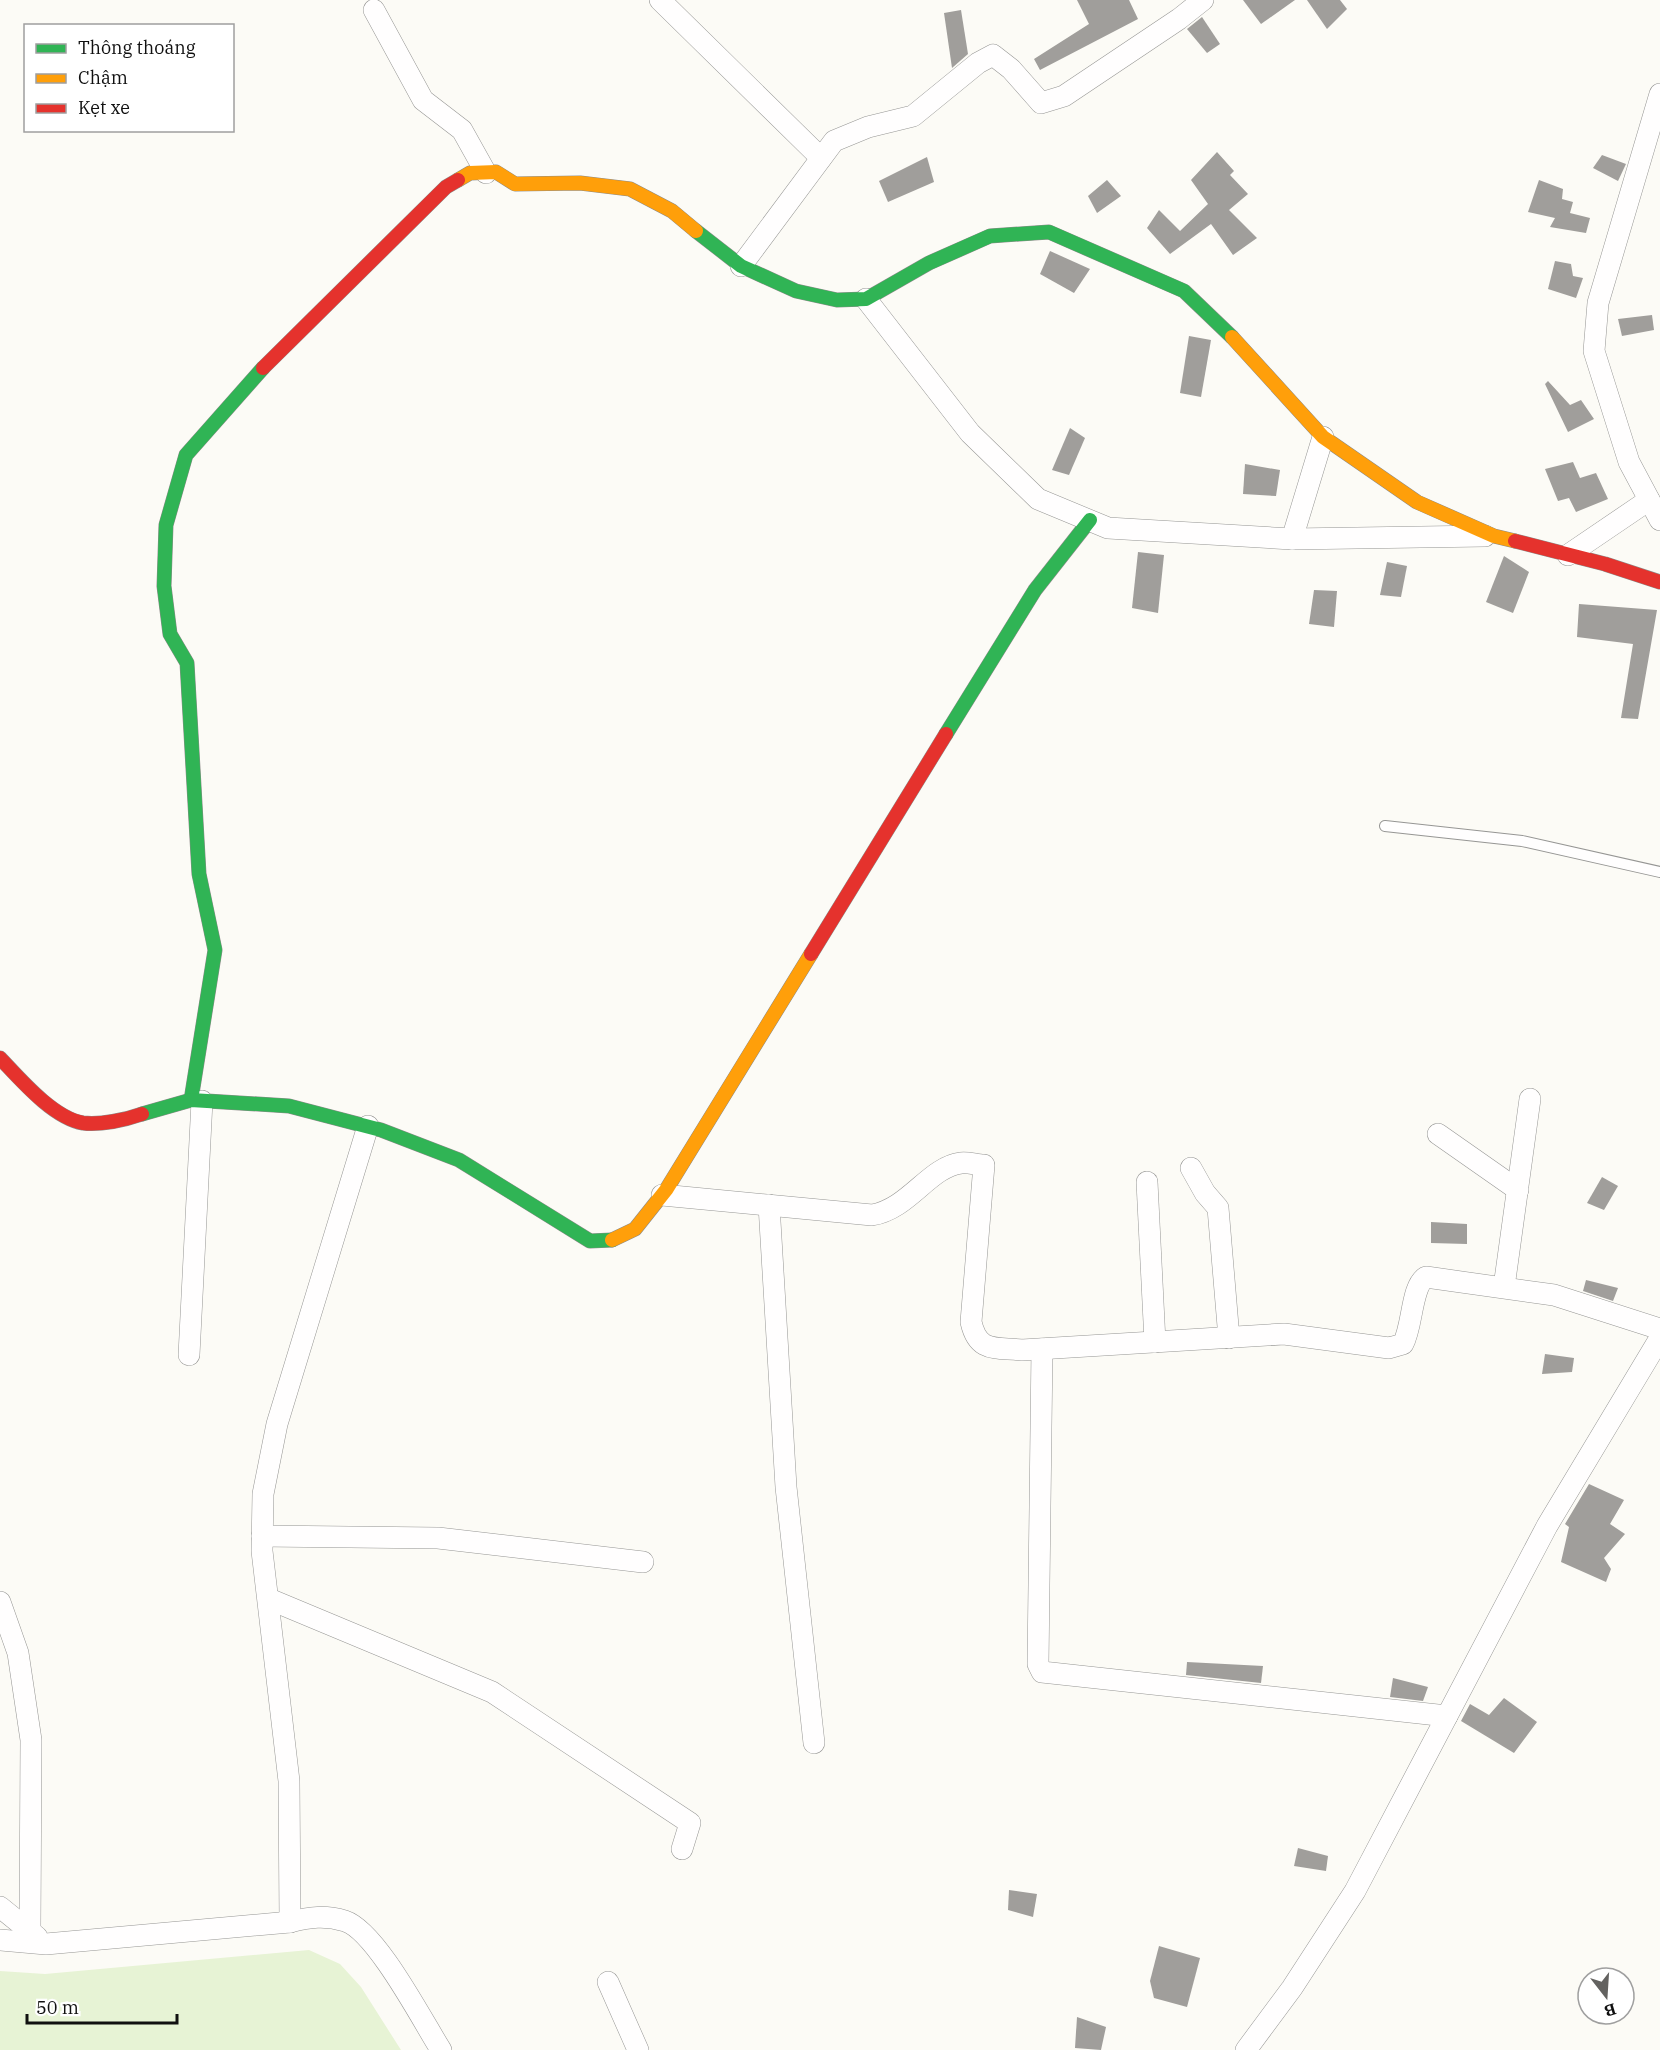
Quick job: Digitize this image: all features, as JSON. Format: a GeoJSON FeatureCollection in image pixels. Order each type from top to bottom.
{"type":"FeatureCollection","features":[{"type":"Feature","properties":{"kind":"street"},"geometry":{"type":"LineString","coordinates":[[660,0],[821,158]]}},
{"type":"Feature","properties":{"kind":"street"},"geometry":{"type":"LineString","coordinates":[[741,266],[834,141],[868,127],[913,116],[978,63],[993,55],[1011,69],[1041,103],[1064,96],[1179,19],[1203,0]]}},
{"type":"Feature","properties":{"kind":"street"},"geometry":{"type":"LineString","coordinates":[[374,10],[423,100],[462,130],[486,173]]}},
{"type":"Feature","properties":{"kind":"street"},"geometry":{"type":"LineString","coordinates":[[1660,94],[1598,303],[1594,351],[1629,462],[1660,520]]}},
{"type":"Feature","properties":{"kind":"street"},"geometry":{"type":"LineString","coordinates":[[189,1355],[196,1100],[215,950],[199,873],[187,663],[170,634],[164,586],[166,525],[186,455],[241,390],[446,187],[470,173],[496,172],[515,184],[580,183],[630,189],[672,211],[741,266],[796,291],[837,300],[866,299],[929,263],[990,236],[1049,232],[1184,291],[1228,332],[1323,437],[1417,502],[1494,536],[1660,582]]}},
{"type":"Feature","properties":{"kind":"street"},"geometry":{"type":"LineString","coordinates":[[866,299],[970,433],[1038,499],[1108,528],[1292,539],[1494,536]]}},
{"type":"Feature","properties":{"kind":"street"},"geometry":{"type":"LineString","coordinates":[[1292,539],[1323,437]]}},
{"type":"Feature","properties":{"kind":"street"},"geometry":{"type":"LineString","coordinates":[[1568,555],[1649,500]]}},
{"type":"Feature","properties":{"kind":"street"},"geometry":{"type":"LineString","coordinates":[[0,1058],[35,1093],[67,1118],[84,1123],[127,1119],[196,1100],[289,1106],[368,1126],[459,1160],[590,1241],[611,1244],[631,1234],[662,1195],[1035,590],[1090,520]]}},
{"type":"Feature","properties":{"kind":"street"},"geometry":{"type":"LineString","coordinates":[[1504,1287],[1530,1099]]}},
{"type":"Feature","properties":{"kind":"street"},"geometry":{"type":"LineString","coordinates":[[290,1922],[289,1780],[262,1536],[263,1494],[277,1424],[368,1126]]}},
{"type":"Feature","properties":{"kind":"street"},"geometry":{"type":"LineString","coordinates":[[1438,1134],[1518,1190]]}},
{"type":"Feature","properties":{"kind":"street"},"geometry":{"type":"LineString","coordinates":[[662,1195],[872,1215],[887,1213],[946,1167],[961,1163],[984,1166],[971,1322],[974,1338],[985,1347],[1022,1350],[1284,1334],[1389,1348],[1403,1344],[1410,1332],[1417,1285],[1426,1277],[1554,1294],[1660,1329]]}},
{"type":"Feature","properties":{"kind":"street"},"geometry":{"type":"LineString","coordinates":[[1191,1168],[1205,1193],[1218,1208],[1229,1338]]}},
{"type":"Feature","properties":{"kind":"street"},"geometry":{"type":"LineString","coordinates":[[1147,1182],[1155,1342]]}},
{"type":"Feature","properties":{"kind":"street"},"geometry":{"type":"LineString","coordinates":[[769,1205],[786,1487],[814,1743]]}},
{"type":"Feature","properties":{"kind":"street"},"geometry":{"type":"LineString","coordinates":[[1246,2050],[1292,1988],[1355,1891],[1547,1527],[1660,1338]]}},
{"type":"Feature","properties":{"kind":"street"},"geometry":{"type":"LineString","coordinates":[[1042,1349],[1038,1664],[1042,1672],[1447,1716]]}},
{"type":"Feature","properties":{"kind":"street"},"geometry":{"type":"LineString","coordinates":[[262,1536],[438,1538],[643,1562]]}},
{"type":"Feature","properties":{"kind":"street"},"geometry":{"type":"LineString","coordinates":[[269,1599],[492,1692],[690,1823],[682,1849]]}},
{"type":"Feature","properties":{"kind":"street"},"geometry":{"type":"LineString","coordinates":[[0,1602],[18,1653],[31,1740],[38,1938]]}},
{"type":"Feature","properties":{"kind":"street"},"geometry":{"type":"LineString","coordinates":[[0,1907],[38,1938]]}},
{"type":"Feature","properties":{"kind":"street"},"geometry":{"type":"LineString","coordinates":[[0,1940],[290,1922],[319,1915],[347,1922],[370,1937],[441,2050]]}},
{"type":"Feature","properties":{"kind":"street"},"geometry":{"type":"LineString","coordinates":[[608,1982],[638,2050]]}},
{"type":"Feature","properties":{"kind":"lane"},"geometry":{"type":"LineString","coordinates":[[1385,826],[1522,841],[1660,872]]}},
{"type":"Feature","properties":{"kind":"green space"},"geometry":{"type":"Polygon","coordinates":[[[309,1950],[340,1964],[361,1987],[401,2050],[0,2050],[0,1971],[45,1974],[309,1950]]]}},
{"type":"Feature","properties":{"kind":"building"},"geometry":{"type":"Polygon","coordinates":[[[1077,0],[1129,0],[1138,19],[1040,70],[1034,59],[1089,24],[1077,0]]]}},
{"type":"Feature","properties":{"kind":"building"},"geometry":{"type":"Polygon","coordinates":[[[1243,0],[1295,0],[1261,24],[1243,0]]]}},
{"type":"Feature","properties":{"kind":"building"},"geometry":{"type":"Polygon","coordinates":[[[1307,0],[1340,0],[1347,9],[1327,29],[1307,0]]]}},
{"type":"Feature","properties":{"kind":"building"},"geometry":{"type":"Polygon","coordinates":[[[961,10],[968,54],[952,68],[944,13],[961,10]]]}},
{"type":"Feature","properties":{"kind":"building"},"geometry":{"type":"Polygon","coordinates":[[[1202,17],[1220,44],[1207,53],[1187,29],[1202,17]]]}},
{"type":"Feature","properties":{"kind":"building"},"geometry":{"type":"Polygon","coordinates":[[[1217,152],[1234,171],[1230,175],[1248,194],[1229,210],[1257,238],[1233,255],[1211,224],[1170,254],[1147,228],[1159,210],[1180,231],[1208,204],[1191,180],[1217,152]]]}},
{"type":"Feature","properties":{"kind":"building"},"geometry":{"type":"Polygon","coordinates":[[[1602,155],[1626,164],[1618,181],[1593,168],[1602,155]]]}},
{"type":"Feature","properties":{"kind":"building"},"geometry":{"type":"Polygon","coordinates":[[[927,157],[934,182],[888,202],[879,181],[927,157]]]}},
{"type":"Feature","properties":{"kind":"building"},"geometry":{"type":"Polygon","coordinates":[[[1107,180],[1121,196],[1097,213],[1088,196],[1107,180]]]}},
{"type":"Feature","properties":{"kind":"building"},"geometry":{"type":"Polygon","coordinates":[[[1539,180],[1563,189],[1562,199],[1573,202],[1570,213],[1590,218],[1586,233],[1550,227],[1555,218],[1528,212],[1539,180]]]}},
{"type":"Feature","properties":{"kind":"building"},"geometry":{"type":"Polygon","coordinates":[[[1050,251],[1090,269],[1074,293],[1040,274],[1050,251]]]}},
{"type":"Feature","properties":{"kind":"building"},"geometry":{"type":"Polygon","coordinates":[[[1555,261],[1571,264],[1573,276],[1583,278],[1576,298],[1548,289],[1555,261]]]}},
{"type":"Feature","properties":{"kind":"building"},"geometry":{"type":"Polygon","coordinates":[[[1652,315],[1654,330],[1622,336],[1618,319],[1652,315]]]}},
{"type":"Feature","properties":{"kind":"building"},"geometry":{"type":"Polygon","coordinates":[[[1189,336],[1211,340],[1201,397],[1180,393],[1189,336]]]}},
{"type":"Feature","properties":{"kind":"building"},"geometry":{"type":"Polygon","coordinates":[[[1548,381],[1570,405],[1581,400],[1594,419],[1568,432],[1545,384],[1548,381]]]}},
{"type":"Feature","properties":{"kind":"building"},"geometry":{"type":"Polygon","coordinates":[[[1070,428],[1085,438],[1069,475],[1052,470],[1070,428]]]}},
{"type":"Feature","properties":{"kind":"building"},"geometry":{"type":"Polygon","coordinates":[[[1573,462],[1580,478],[1596,473],[1608,499],[1576,512],[1569,498],[1558,501],[1545,469],[1573,462]]]}},
{"type":"Feature","properties":{"kind":"building"},"geometry":{"type":"Polygon","coordinates":[[[1245,464],[1280,470],[1276,496],[1243,494],[1245,464]]]}},
{"type":"Feature","properties":{"kind":"building"},"geometry":{"type":"Polygon","coordinates":[[[1138,552],[1164,555],[1158,613],[1132,608],[1138,552]]]}},
{"type":"Feature","properties":{"kind":"building"},"geometry":{"type":"Polygon","coordinates":[[[1504,556],[1529,572],[1513,613],[1486,602],[1504,556]]]}},
{"type":"Feature","properties":{"kind":"building"},"geometry":{"type":"Polygon","coordinates":[[[1387,562],[1407,566],[1401,597],[1380,595],[1387,562]]]}},
{"type":"Feature","properties":{"kind":"building"},"geometry":{"type":"Polygon","coordinates":[[[1314,590],[1337,591],[1334,627],[1309,624],[1314,590]]]}},
{"type":"Feature","properties":{"kind":"building"},"geometry":{"type":"Polygon","coordinates":[[[1579,604],[1657,610],[1638,719],[1621,718],[1633,644],[1577,637],[1579,604]]]}},
{"type":"Feature","properties":{"kind":"building"},"geometry":{"type":"Polygon","coordinates":[[[1602,1177],[1618,1186],[1604,1210],[1587,1203],[1602,1177]]]}},
{"type":"Feature","properties":{"kind":"building"},"geometry":{"type":"Polygon","coordinates":[[[1431,1222],[1467,1224],[1467,1244],[1431,1243],[1431,1222]]]}},
{"type":"Feature","properties":{"kind":"building"},"geometry":{"type":"Polygon","coordinates":[[[1586,1280],[1618,1288],[1613,1301],[1583,1291],[1586,1280]]]}},
{"type":"Feature","properties":{"kind":"building"},"geometry":{"type":"Polygon","coordinates":[[[1545,1354],[1574,1358],[1572,1372],[1542,1374],[1545,1354]]]}},
{"type":"Feature","properties":{"kind":"building"},"geometry":{"type":"Polygon","coordinates":[[[1589,1484],[1624,1500],[1610,1524],[1625,1534],[1604,1558],[1611,1569],[1606,1582],[1561,1562],[1569,1527],[1565,1524],[1589,1484]]]}},
{"type":"Feature","properties":{"kind":"building"},"geometry":{"type":"Polygon","coordinates":[[[1187,1662],[1263,1666],[1261,1683],[1186,1675],[1187,1662]]]}},
{"type":"Feature","properties":{"kind":"building"},"geometry":{"type":"Polygon","coordinates":[[[1393,1678],[1428,1687],[1423,1701],[1390,1697],[1393,1678]]]}},
{"type":"Feature","properties":{"kind":"building"},"geometry":{"type":"Polygon","coordinates":[[[1504,1698],[1537,1722],[1514,1753],[1461,1721],[1470,1704],[1489,1715],[1504,1698]]]}},
{"type":"Feature","properties":{"kind":"building"},"geometry":{"type":"Polygon","coordinates":[[[1298,1848],[1328,1856],[1326,1871],[1294,1866],[1298,1848]]]}},
{"type":"Feature","properties":{"kind":"building"},"geometry":{"type":"Polygon","coordinates":[[[1009,1890],[1037,1894],[1033,1917],[1008,1910],[1009,1890]]]}},
{"type":"Feature","properties":{"kind":"building"},"geometry":{"type":"Polygon","coordinates":[[[1159,1946],[1200,1958],[1187,2007],[1154,1998],[1150,1981],[1159,1946]]]}},
{"type":"Feature","properties":{"kind":"building"},"geometry":{"type":"Polygon","coordinates":[[[1077,2017],[1106,2027],[1101,2050],[1075,2048],[1077,2017]]]}},
{"type":"Feature","properties":{"kind":"traffic: fast"},"geometry":{"type":"LineString","coordinates":[[696,231],[741,266],[796,291],[837,300],[866,299],[929,263],[990,236],[1049,232],[1184,291],[1232,337]]}},
{"type":"Feature","properties":{"kind":"traffic: fast"},"geometry":{"type":"LineString","coordinates":[[191,1100],[215,950],[199,874],[187,663],[170,634],[164,586],[166,525],[186,455],[263,368]]}},
{"type":"Feature","properties":{"kind":"traffic: fast"},"geometry":{"type":"LineString","coordinates":[[946,734],[1035,590],[1090,520]]}},
{"type":"Feature","properties":{"kind":"traffic: fast"},"geometry":{"type":"LineString","coordinates":[[142,1114],[191,1100],[289,1106],[381,1130],[459,1160],[590,1241],[612,1240]]}},
{"type":"Feature","properties":{"kind":"traffic: slow"},"geometry":{"type":"LineString","coordinates":[[458,180],[470,173],[496,172],[515,184],[580,183],[630,189],[672,211],[696,231]]}},
{"type":"Feature","properties":{"kind":"traffic: slow"},"geometry":{"type":"LineString","coordinates":[[1232,337],[1323,437],[1417,502],[1494,536],[1515,541]]}},
{"type":"Feature","properties":{"kind":"traffic: slow"},"geometry":{"type":"LineString","coordinates":[[612,1240],[635,1229],[666,1190],[811,954]]}},
{"type":"Feature","properties":{"kind":"traffic: jam"},"geometry":{"type":"LineString","coordinates":[[263,368],[446,187],[458,180]]}},
{"type":"Feature","properties":{"kind":"traffic: jam"},"geometry":{"type":"LineString","coordinates":[[1515,541],[1605,564],[1660,582]]}},
{"type":"Feature","properties":{"kind":"traffic: jam"},"geometry":{"type":"LineString","coordinates":[[811,954],[946,734]]}},
{"type":"Feature","properties":{"kind":"traffic: jam"},"geometry":{"type":"LineString","coordinates":[[0,1058],[38,1097],[72,1120],[97,1123],[142,1114]]}}]}
